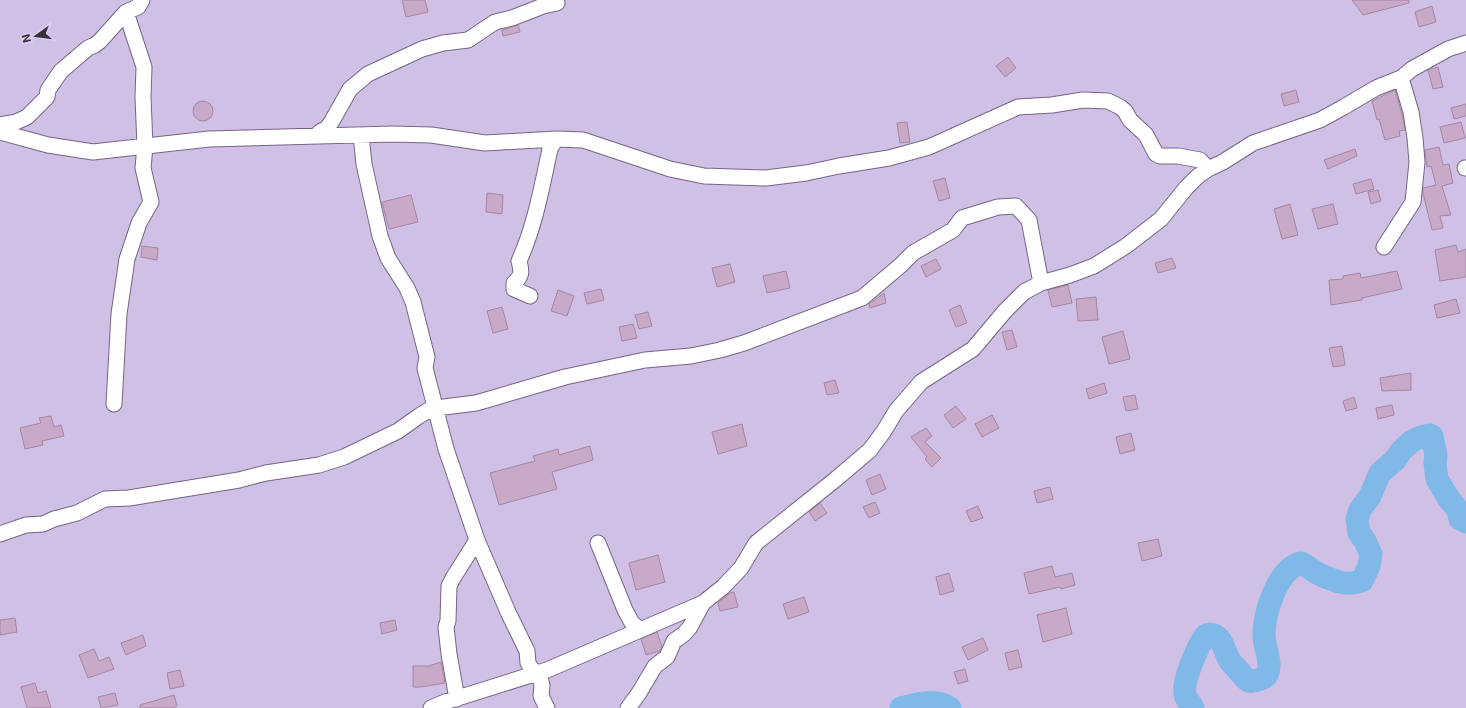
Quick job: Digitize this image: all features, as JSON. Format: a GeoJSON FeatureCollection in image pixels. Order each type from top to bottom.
{"type":"FeatureCollection","features":[{"type":"Feature","properties":{"kind":"street"},"geometry":{"type":"LineString","coordinates":[[0,125],[16,122],[27,117],[47,97],[48,90],[61,71],[88,48],[100,41],[126,12],[138,7],[142,0]]}},
{"type":"Feature","properties":{"kind":"street"},"geometry":{"type":"LineString","coordinates":[[316,136],[327,128],[350,89],[368,74],[422,49],[444,43],[468,40],[495,22],[557,3]]}},
{"type":"Feature","properties":{"kind":"street"},"geometry":{"type":"LineString","coordinates":[[114,404],[120,314],[128,259],[139,224],[151,202],[143,168],[145,146],[143,97],[144,67],[126,12]]}},
{"type":"Feature","properties":{"kind":"street"},"geometry":{"type":"LineString","coordinates":[[431,708],[547,670],[703,603],[723,587],[741,568],[756,543],[870,450],[896,411],[921,382],[972,349],[1005,310],[1024,292],[1041,283],[1070,276],[1094,266],[1126,246],[1161,219],[1186,188],[1208,169],[1253,144],[1320,120],[1376,88],[1402,78],[1412,68],[1448,49],[1466,44]]}},
{"type":"Feature","properties":{"kind":"street"},"geometry":{"type":"LineString","coordinates":[[1384,247],[1413,202],[1417,162],[1415,138],[1411,112],[1402,78]]}},
{"type":"Feature","properties":{"kind":"street"},"geometry":{"type":"LineString","coordinates":[[0,132],[48,145],[93,152],[209,139],[393,134],[431,135],[485,143],[556,139],[583,140],[670,169],[704,176],[766,178],[806,173],[889,158],[929,147],[1018,107],[1052,106],[1083,100],[1108,101],[1120,107],[1125,111],[1130,120],[1146,135],[1156,154],[1160,156],[1178,156],[1200,160],[1208,169]]}},
{"type":"Feature","properties":{"kind":"street"},"geometry":{"type":"LineString","coordinates":[[361,135],[364,164],[380,236],[388,258],[408,288],[414,302],[427,357],[425,368],[446,449],[477,540],[508,612],[527,651],[528,663],[540,676],[542,696],[547,708]]}},
{"type":"Feature","properties":{"kind":"street"},"geometry":{"type":"LineString","coordinates":[[530,296],[514,289],[514,283],[520,278],[522,271],[519,261],[524,250],[534,215],[550,149],[556,139]]}},
{"type":"Feature","properties":{"kind":"street"},"geometry":{"type":"LineString","coordinates":[[0,534],[26,525],[43,524],[54,519],[77,513],[105,498],[129,498],[319,465],[344,457],[398,431],[419,416],[436,408],[476,403],[565,377],[645,360],[691,356],[744,343],[862,298],[913,253],[953,230],[962,218],[998,207],[1016,206],[1030,220],[1041,283]]}},
{"type":"Feature","properties":{"kind":"street"},"geometry":{"type":"LineString","coordinates":[[457,699],[446,627],[448,621],[449,586],[477,540]]}},
{"type":"Feature","properties":{"kind":"street"},"geometry":{"type":"LineString","coordinates":[[598,543],[624,610],[632,623],[640,630]]}},
{"type":"Feature","properties":{"kind":"street"},"geometry":{"type":"LineString","coordinates":[[628,708],[639,693],[654,666],[667,657],[674,641],[684,634],[690,627],[703,603]]}},
{"type":"Feature","properties":{"kind":"building"},"geometry":{"type":"Polygon","coordinates":[[[402,0],[425,0],[428,12],[406,17],[402,0]]]}},
{"type":"Feature","properties":{"kind":"building"},"geometry":{"type":"Polygon","coordinates":[[[1352,0],[1409,0],[1409,3],[1363,15],[1352,0]]]}},
{"type":"Feature","properties":{"kind":"building"},"geometry":{"type":"Polygon","coordinates":[[[1432,6],[1436,22],[1419,27],[1415,12],[1432,6]]]}},
{"type":"Feature","properties":{"kind":"building"},"geometry":{"type":"Polygon","coordinates":[[[518,25],[520,32],[503,36],[502,30],[518,25]]]}},
{"type":"Feature","properties":{"kind":"building"},"geometry":{"type":"Polygon","coordinates":[[[1008,57],[1016,68],[1005,77],[996,66],[1008,57]]]}},
{"type":"Feature","properties":{"kind":"building"},"geometry":{"type":"Polygon","coordinates":[[[1438,67],[1443,87],[1433,89],[1428,70],[1438,67]]]}},
{"type":"Feature","properties":{"kind":"building"},"geometry":{"type":"Polygon","coordinates":[[[1296,90],[1299,102],[1284,106],[1281,94],[1296,90]]]}},
{"type":"Feature","properties":{"kind":"building"},"geometry":{"type":"Polygon","coordinates":[[[1395,90],[1405,130],[1399,131],[1400,136],[1385,140],[1379,119],[1377,120],[1372,101],[1395,90]]]}},
{"type":"Feature","properties":{"kind":"building"},"geometry":{"type":"Polygon","coordinates":[[[203,101],[210,104],[213,111],[210,118],[203,121],[196,118],[193,111],[196,104],[203,101]]]}},
{"type":"Feature","properties":{"kind":"building"},"geometry":{"type":"Polygon","coordinates":[[[1466,104],[1466,116],[1454,119],[1451,108],[1466,104]]]}},
{"type":"Feature","properties":{"kind":"building"},"geometry":{"type":"Polygon","coordinates":[[[907,122],[910,142],[900,143],[897,123],[907,122]]]}},
{"type":"Feature","properties":{"kind":"building"},"geometry":{"type":"Polygon","coordinates":[[[1461,122],[1465,138],[1444,143],[1440,127],[1461,122]]]}},
{"type":"Feature","properties":{"kind":"building"},"geometry":{"type":"Polygon","coordinates":[[[1439,147],[1443,165],[1449,164],[1453,183],[1442,186],[1451,215],[1440,216],[1443,228],[1432,230],[1423,188],[1436,185],[1431,166],[1427,167],[1425,150],[1439,147]]]}},
{"type":"Feature","properties":{"kind":"building"},"geometry":{"type":"Polygon","coordinates":[[[1355,149],[1357,156],[1328,169],[1324,160],[1355,149]]]}},
{"type":"Feature","properties":{"kind":"building"},"geometry":{"type":"Polygon","coordinates":[[[945,178],[950,198],[939,201],[933,181],[945,178]]]}},
{"type":"Feature","properties":{"kind":"building"},"geometry":{"type":"Polygon","coordinates":[[[1371,179],[1374,189],[1356,194],[1353,184],[1371,179]]]}},
{"type":"Feature","properties":{"kind":"building"},"geometry":{"type":"Polygon","coordinates":[[[1378,190],[1381,201],[1371,204],[1368,192],[1378,190]]]}},
{"type":"Feature","properties":{"kind":"building"},"geometry":{"type":"Polygon","coordinates":[[[487,193],[503,195],[502,214],[486,212],[487,193]]]}},
{"type":"Feature","properties":{"kind":"building"},"geometry":{"type":"Polygon","coordinates":[[[411,195],[418,222],[389,229],[382,202],[411,195]]]}},
{"type":"Feature","properties":{"kind":"building"},"geometry":{"type":"Polygon","coordinates":[[[1290,204],[1298,235],[1282,239],[1274,209],[1290,204]]]}},
{"type":"Feature","properties":{"kind":"building"},"geometry":{"type":"Polygon","coordinates":[[[1333,204],[1338,224],[1318,229],[1312,209],[1333,204]]]}},
{"type":"Feature","properties":{"kind":"building"},"geometry":{"type":"Polygon","coordinates":[[[1456,245],[1458,252],[1466,249],[1466,277],[1440,281],[1435,250],[1456,245]]]}},
{"type":"Feature","properties":{"kind":"building"},"geometry":{"type":"Polygon","coordinates":[[[142,246],[158,248],[157,260],[141,257],[142,246]]]}},
{"type":"Feature","properties":{"kind":"building"},"geometry":{"type":"Polygon","coordinates":[[[1172,258],[1176,268],[1158,273],[1155,263],[1172,258]]]}},
{"type":"Feature","properties":{"kind":"building"},"geometry":{"type":"Polygon","coordinates":[[[936,259],[941,269],[926,277],[921,266],[936,259]]]}},
{"type":"Feature","properties":{"kind":"building"},"geometry":{"type":"Polygon","coordinates":[[[730,264],[735,282],[717,287],[712,268],[730,264]]]}},
{"type":"Feature","properties":{"kind":"building"},"geometry":{"type":"Polygon","coordinates":[[[786,271],[790,288],[767,293],[763,276],[786,271]]]}},
{"type":"Feature","properties":{"kind":"building"},"geometry":{"type":"Polygon","coordinates":[[[1397,271],[1402,289],[1362,298],[1362,300],[1331,305],[1329,280],[1343,279],[1343,276],[1360,273],[1361,278],[1397,271]]]}},
{"type":"Feature","properties":{"kind":"building"},"geometry":{"type":"Polygon","coordinates":[[[1068,285],[1072,303],[1052,307],[1048,290],[1068,285]]]}},
{"type":"Feature","properties":{"kind":"building"},"geometry":{"type":"Polygon","coordinates":[[[601,289],[604,300],[587,304],[584,293],[601,289]]]}},
{"type":"Feature","properties":{"kind":"building"},"geometry":{"type":"Polygon","coordinates":[[[558,290],[574,296],[567,316],[551,311],[558,290]]]}},
{"type":"Feature","properties":{"kind":"building"},"geometry":{"type":"Polygon","coordinates":[[[884,293],[886,303],[870,308],[869,304],[884,293]]]}},
{"type":"Feature","properties":{"kind":"building"},"geometry":{"type":"Polygon","coordinates":[[[1096,297],[1098,320],[1078,321],[1076,299],[1096,297]]]}},
{"type":"Feature","properties":{"kind":"building"},"geometry":{"type":"Polygon","coordinates":[[[1456,299],[1460,313],[1437,318],[1434,305],[1456,299]]]}},
{"type":"Feature","properties":{"kind":"building"},"geometry":{"type":"Polygon","coordinates":[[[960,305],[967,323],[956,327],[949,310],[960,305]]]}},
{"type":"Feature","properties":{"kind":"building"},"geometry":{"type":"Polygon","coordinates":[[[502,307],[508,329],[493,333],[487,311],[502,307]]]}},
{"type":"Feature","properties":{"kind":"building"},"geometry":{"type":"Polygon","coordinates":[[[648,312],[652,326],[639,329],[635,315],[648,312]]]}},
{"type":"Feature","properties":{"kind":"building"},"geometry":{"type":"Polygon","coordinates":[[[633,324],[637,338],[622,341],[619,327],[633,324]]]}},
{"type":"Feature","properties":{"kind":"building"},"geometry":{"type":"Polygon","coordinates":[[[1012,330],[1017,347],[1007,350],[1002,332],[1012,330]]]}},
{"type":"Feature","properties":{"kind":"building"},"geometry":{"type":"Polygon","coordinates":[[[1123,331],[1130,359],[1109,364],[1102,337],[1123,331]]]}},
{"type":"Feature","properties":{"kind":"building"},"geometry":{"type":"Polygon","coordinates":[[[1342,346],[1345,365],[1333,367],[1329,348],[1342,346]]]}},
{"type":"Feature","properties":{"kind":"building"},"geometry":{"type":"Polygon","coordinates":[[[1411,373],[1411,390],[1382,391],[1380,378],[1411,373]]]}},
{"type":"Feature","properties":{"kind":"building"},"geometry":{"type":"Polygon","coordinates":[[[835,380],[839,393],[827,395],[824,383],[835,380]]]}},
{"type":"Feature","properties":{"kind":"building"},"geometry":{"type":"Polygon","coordinates":[[[1104,383],[1107,393],[1089,399],[1086,389],[1104,383]]]}},
{"type":"Feature","properties":{"kind":"building"},"geometry":{"type":"Polygon","coordinates":[[[1135,395],[1138,409],[1126,411],[1123,397],[1135,395]]]}},
{"type":"Feature","properties":{"kind":"building"},"geometry":{"type":"Polygon","coordinates":[[[1354,397],[1357,408],[1346,411],[1343,401],[1354,397]]]}},
{"type":"Feature","properties":{"kind":"building"},"geometry":{"type":"Polygon","coordinates":[[[1392,405],[1394,415],[1378,419],[1376,408],[1392,405]]]}},
{"type":"Feature","properties":{"kind":"building"},"geometry":{"type":"Polygon","coordinates":[[[956,406],[966,419],[953,428],[944,415],[956,406]]]}},
{"type":"Feature","properties":{"kind":"building"},"geometry":{"type":"Polygon","coordinates":[[[992,415],[999,428],[982,437],[975,424],[992,415]]]}},
{"type":"Feature","properties":{"kind":"building"},"geometry":{"type":"Polygon","coordinates":[[[51,416],[54,427],[61,425],[64,436],[42,441],[43,445],[25,449],[20,428],[41,423],[39,418],[51,416]]]}},
{"type":"Feature","properties":{"kind":"building"},"geometry":{"type":"Polygon","coordinates":[[[742,424],[747,446],[718,454],[712,432],[742,424]]]}},
{"type":"Feature","properties":{"kind":"building"},"geometry":{"type":"Polygon","coordinates":[[[926,428],[932,436],[925,442],[941,458],[932,467],[925,459],[927,457],[911,437],[926,428]]]}},
{"type":"Feature","properties":{"kind":"building"},"geometry":{"type":"Polygon","coordinates":[[[1131,433],[1135,450],[1120,454],[1116,437],[1131,433]]]}},
{"type":"Feature","properties":{"kind":"building"},"geometry":{"type":"Polygon","coordinates":[[[590,446],[593,460],[552,472],[557,489],[499,505],[490,473],[535,461],[533,456],[558,449],[559,455],[590,446]]]}},
{"type":"Feature","properties":{"kind":"building"},"geometry":{"type":"Polygon","coordinates":[[[880,474],[886,489],[872,495],[866,480],[880,474]]]}},
{"type":"Feature","properties":{"kind":"building"},"geometry":{"type":"Polygon","coordinates":[[[1050,487],[1053,499],[1037,503],[1034,491],[1050,487]]]}},
{"type":"Feature","properties":{"kind":"building"},"geometry":{"type":"Polygon","coordinates":[[[875,502],[880,513],[869,518],[863,507],[875,502]]]}},
{"type":"Feature","properties":{"kind":"building"},"geometry":{"type":"Polygon","coordinates":[[[820,503],[827,513],[815,521],[809,512],[820,503]]]}},
{"type":"Feature","properties":{"kind":"building"},"geometry":{"type":"Polygon","coordinates":[[[978,506],[983,518],[971,522],[966,511],[978,506]]]}},
{"type":"Feature","properties":{"kind":"building"},"geometry":{"type":"Polygon","coordinates":[[[1158,539],[1162,556],[1142,561],[1138,543],[1158,539]]]}},
{"type":"Feature","properties":{"kind":"building"},"geometry":{"type":"Polygon","coordinates":[[[658,555],[665,582],[636,590],[629,563],[658,555]]]}},
{"type":"Feature","properties":{"kind":"building"},"geometry":{"type":"Polygon","coordinates":[[[1052,566],[1055,577],[1072,573],[1075,585],[1061,589],[1060,587],[1029,594],[1024,573],[1052,566]]]}},
{"type":"Feature","properties":{"kind":"building"},"geometry":{"type":"Polygon","coordinates":[[[949,573],[954,591],[940,595],[936,577],[949,573]]]}},
{"type":"Feature","properties":{"kind":"building"},"geometry":{"type":"Polygon","coordinates":[[[734,592],[738,607],[720,611],[718,603],[730,593],[734,592]]]}},
{"type":"Feature","properties":{"kind":"building"},"geometry":{"type":"Polygon","coordinates":[[[804,597],[809,612],[788,619],[783,604],[804,597]]]}},
{"type":"Feature","properties":{"kind":"building"},"geometry":{"type":"Polygon","coordinates":[[[1066,608],[1072,634],[1043,642],[1037,615],[1066,608]]]}},
{"type":"Feature","properties":{"kind":"building"},"geometry":{"type":"Polygon","coordinates":[[[15,618],[17,632],[0,635],[0,620],[15,618]]]}},
{"type":"Feature","properties":{"kind":"building"},"geometry":{"type":"Polygon","coordinates":[[[395,620],[397,630],[382,634],[380,623],[395,620]]]}},
{"type":"Feature","properties":{"kind":"building"},"geometry":{"type":"Polygon","coordinates":[[[657,632],[662,647],[660,651],[646,655],[641,639],[657,632]]]}},
{"type":"Feature","properties":{"kind":"building"},"geometry":{"type":"Polygon","coordinates":[[[143,635],[146,646],[126,655],[121,643],[143,635]]]}},
{"type":"Feature","properties":{"kind":"building"},"geometry":{"type":"Polygon","coordinates":[[[983,638],[988,650],[968,660],[962,647],[983,638]]]}},
{"type":"Feature","properties":{"kind":"building"},"geometry":{"type":"Polygon","coordinates":[[[94,649],[99,661],[109,657],[114,669],[88,678],[79,655],[94,649]]]}},
{"type":"Feature","properties":{"kind":"building"},"geometry":{"type":"Polygon","coordinates":[[[1018,650],[1022,667],[1009,670],[1005,653],[1018,650]]]}},
{"type":"Feature","properties":{"kind":"building"},"geometry":{"type":"Polygon","coordinates":[[[441,662],[445,683],[413,687],[413,666],[429,666],[441,662]]]}},
{"type":"Feature","properties":{"kind":"building"},"geometry":{"type":"Polygon","coordinates":[[[965,669],[968,681],[958,684],[954,672],[965,669]]]}},
{"type":"Feature","properties":{"kind":"building"},"geometry":{"type":"Polygon","coordinates":[[[180,670],[184,686],[170,689],[167,673],[180,670]]]}},
{"type":"Feature","properties":{"kind":"building"},"geometry":{"type":"Polygon","coordinates":[[[35,683],[38,693],[46,691],[51,708],[27,708],[21,687],[35,683]]]}},
{"type":"Feature","properties":{"kind":"building"},"geometry":{"type":"Polygon","coordinates":[[[115,693],[118,705],[101,708],[98,697],[115,693]]]}},
{"type":"Feature","properties":{"kind":"building"},"geometry":{"type":"Polygon","coordinates":[[[174,695],[177,706],[172,708],[140,708],[140,705],[174,695]]]}},
{"type":"Feature","properties":{"kind":"waterway"},"geometry":{"type":"LineString","coordinates":[[1193,708],[1187,700],[1185,694],[1186,681],[1195,655],[1206,635],[1211,634],[1219,639],[1230,661],[1248,681],[1254,681],[1266,676],[1269,665],[1264,635],[1266,616],[1269,605],[1279,583],[1285,574],[1293,567],[1301,563],[1320,575],[1343,583],[1362,581],[1369,566],[1371,554],[1365,541],[1359,533],[1357,519],[1360,510],[1370,496],[1380,473],[1395,460],[1401,451],[1412,441],[1421,437],[1432,436],[1436,455],[1435,463],[1437,479],[1449,499],[1458,510],[1460,519],[1466,522]]}},
{"type":"Feature","properties":{"kind":"waterway"},"geometry":{"type":"LineString","coordinates":[[901,708],[926,703],[939,703],[950,708]]}}]}
